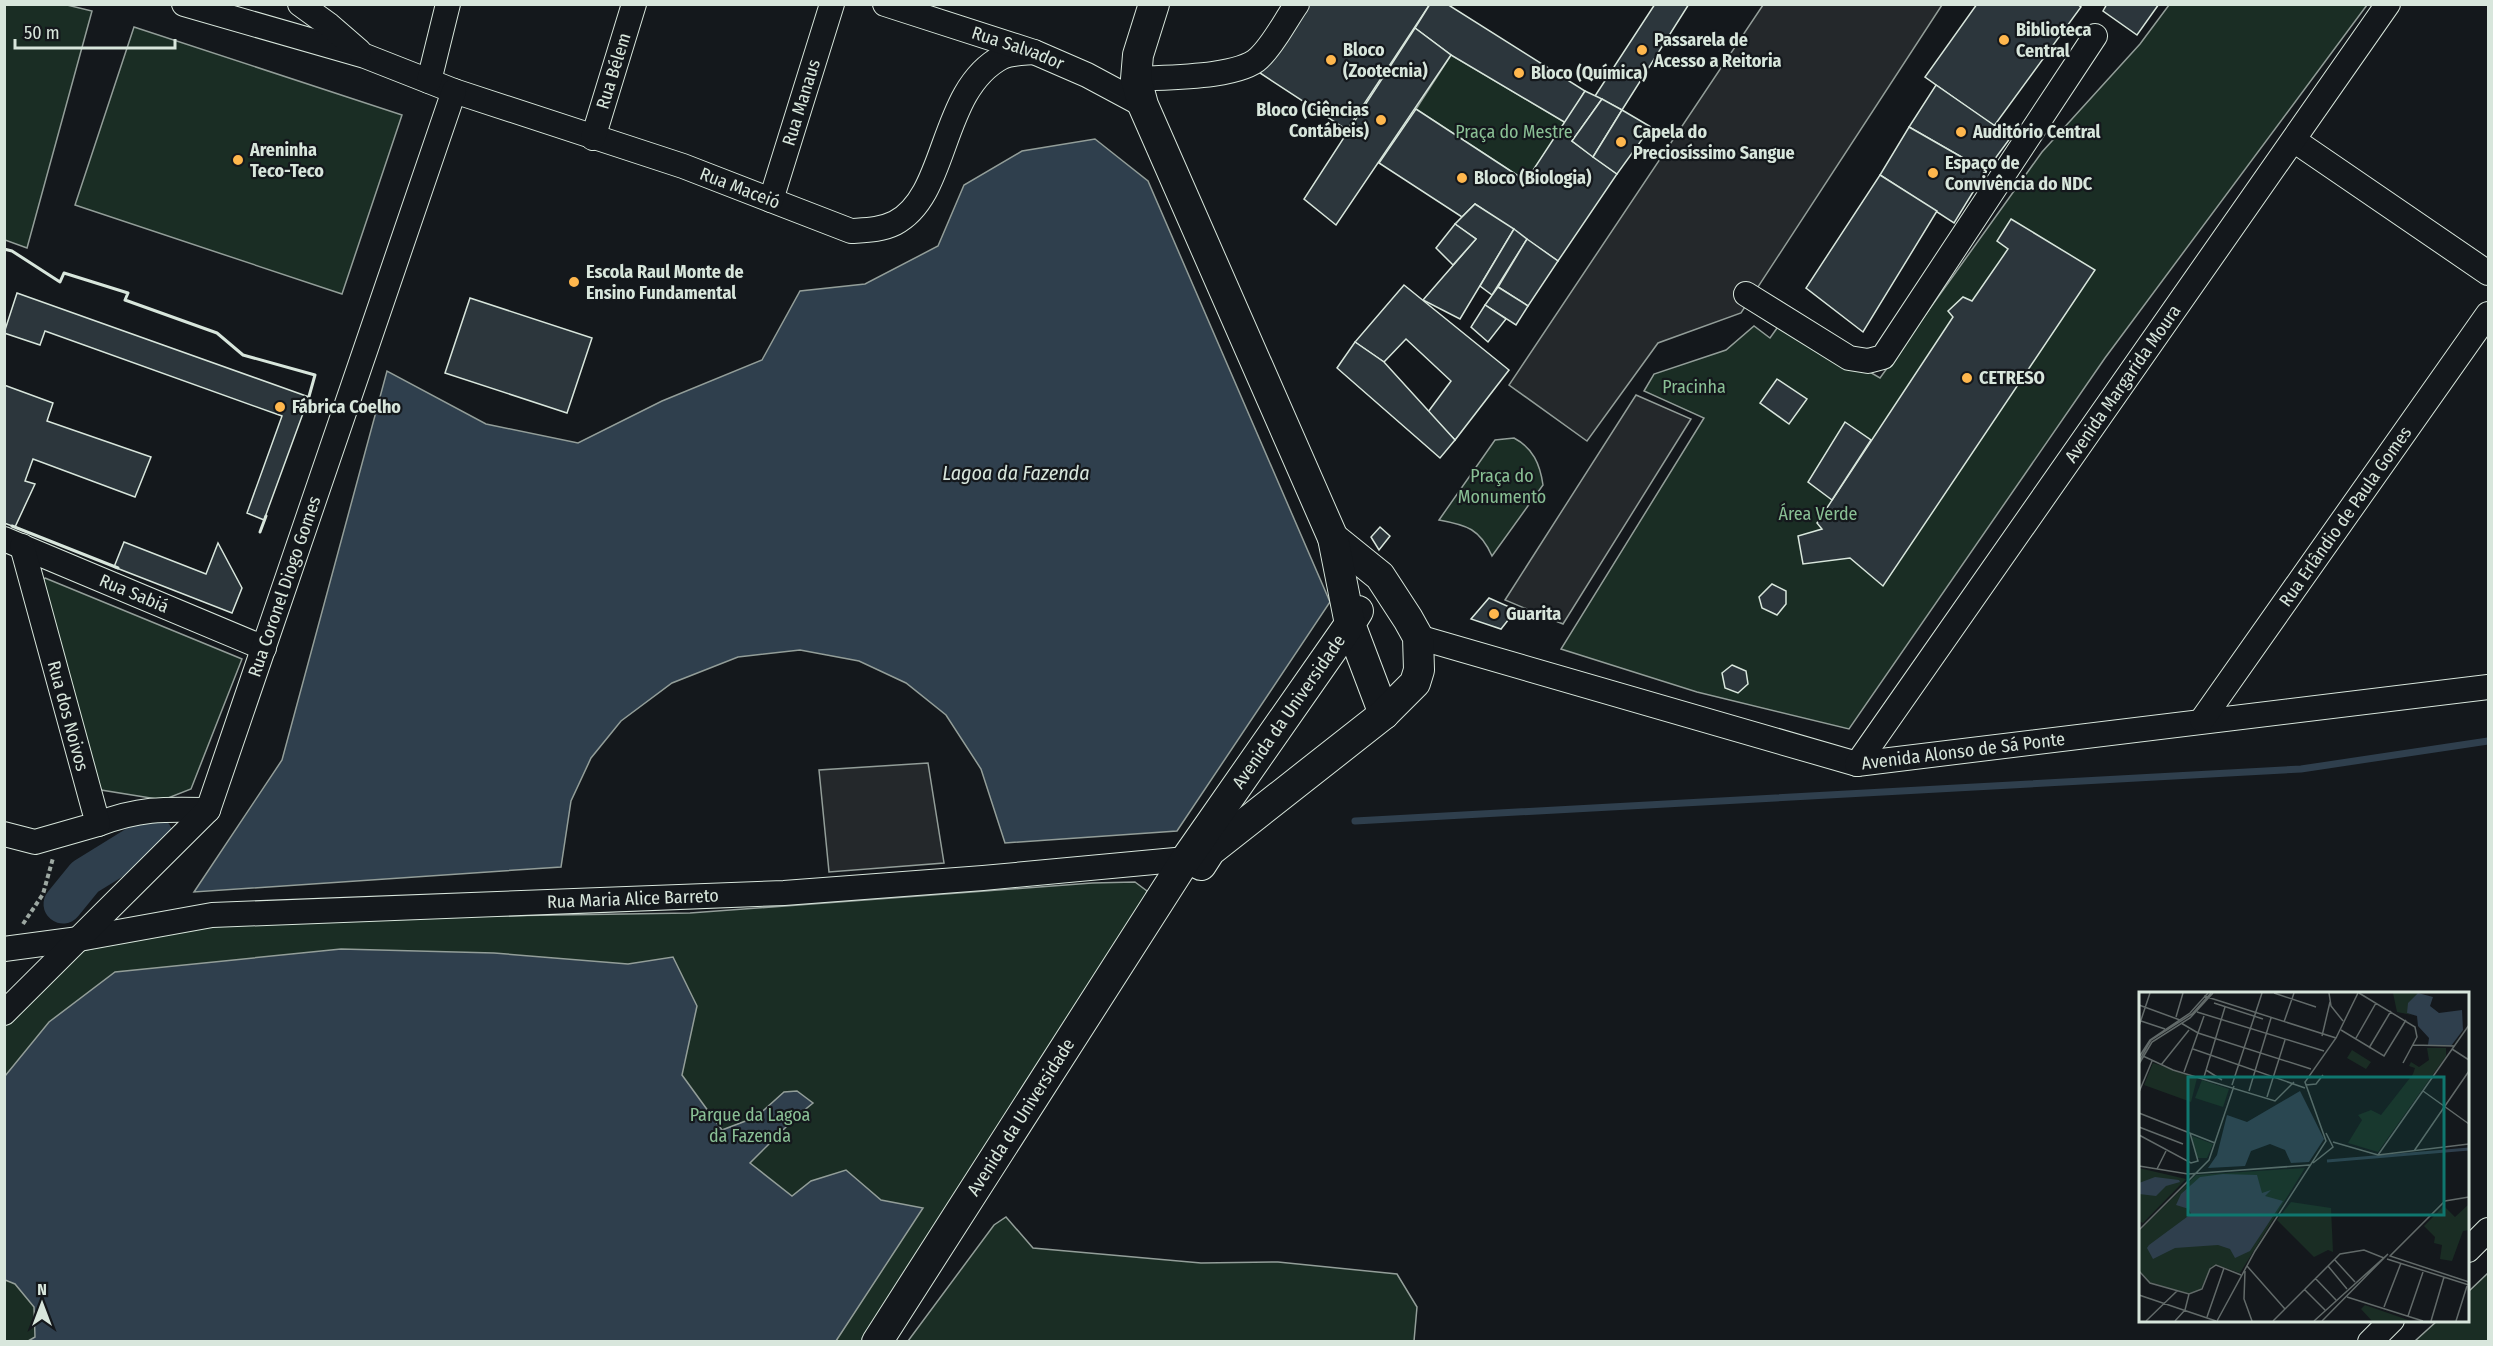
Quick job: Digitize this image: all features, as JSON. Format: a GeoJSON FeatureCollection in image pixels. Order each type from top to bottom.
{"type":"FeatureCollection","features":[{"type":"Feature","properties":{"kind":"main road"},"geometry":{"type":"LineString","coordinates":[[1154,4],[1138,55],[1140,92],[1333,538],[1380,576],[1418,637]]}},
{"type":"Feature","properties":{"kind":"main road","name":"Avenida da Universidade"},"geometry":{"type":"LineString","coordinates":[[877,1341],[1186,859],[1350,624],[1333,538]]}},
{"type":"Feature","properties":{"kind":"main road"},"geometry":{"type":"LineString","coordinates":[[1380,576],[1350,624],[1384,714]]}},
{"type":"Feature","properties":{"kind":"main road","name":"Avenida da Universidade"},"geometry":{"type":"LineString","coordinates":[[898,1341],[1210,851],[1384,714],[1415,683],[1419,670],[1418,637]]}},
{"type":"Feature","properties":{"kind":"street","name":"Rua Maceió"},"geometry":{"type":"LineString","coordinates":[[184,4],[365,56],[454,91],[683,166],[851,231],[874,230],[896,223],[913,210],[924,193],[966,92],[982,72],[1004,56],[1034,52]]}},
{"type":"Feature","properties":{"kind":"street","name":"Rua Maceió"},"geometry":{"type":"LineString","coordinates":[[300,4],[365,56]]}},
{"type":"Feature","properties":{"kind":"street"},"geometry":{"type":"LineString","coordinates":[[429,81],[448,4]]}},
{"type":"Feature","properties":{"kind":"street","name":"Rua Bélem"},"geometry":{"type":"LineString","coordinates":[[593,138],[634,4]]}},
{"type":"Feature","properties":{"kind":"street","name":"Rua Manaus"},"geometry":{"type":"LineString","coordinates":[[771,200],[832,4]]}},
{"type":"Feature","properties":{"kind":"street","name":"Rua Salvador"},"geometry":{"type":"LineString","coordinates":[[885,4],[1034,52],[1087,75],[1140,92]]}},
{"type":"Feature","properties":{"kind":"street"},"geometry":{"type":"LineString","coordinates":[[1140,92],[1246,68],[1260,58],[1297,4]]}},
{"type":"Feature","properties":{"kind":"street","name":"Avenida Margarida Moura"},"geometry":{"type":"LineString","coordinates":[[1857,764],[2295,141],[2388,4]]}},
{"type":"Feature","properties":{"kind":"street"},"geometry":{"type":"LineString","coordinates":[[1746,294],[1849,358],[1868,360],[1883,357],[2095,36]]}},
{"type":"Feature","properties":{"kind":"street","name":"Rua Coronel Diogo Gomes"},"geometry":{"type":"LineString","coordinates":[[4,1013],[208,810],[454,91]]}},
{"type":"Feature","properties":{"kind":"street"},"geometry":{"type":"LineString","coordinates":[[2295,141],[2488,273]]}},
{"type":"Feature","properties":{"kind":"street","name":"Rua Erlândio de Paula Gomes"},"geometry":{"type":"LineString","coordinates":[[2202,720],[2488,314]]}},
{"type":"Feature","properties":{"kind":"street","name":"Rua Sabiá"},"geometry":{"type":"LineString","coordinates":[[13,542],[264,648]]}},
{"type":"Feature","properties":{"kind":"street","name":"Rua dos Noivos"},"geometry":{"type":"LineString","coordinates":[[13,542],[98,824]]}},
{"type":"Feature","properties":{"kind":"street","name":"Avenida Alonso de Sá Ponte"},"geometry":{"type":"LineString","coordinates":[[1418,637],[1857,764],[2202,720],[2488,687]]}},
{"type":"Feature","properties":{"kind":"street"},"geometry":{"type":"LineString","coordinates":[[4,834],[35,842],[59,837],[125,814],[153,809],[208,810]]}},
{"type":"Feature","properties":{"kind":"street","name":"Rua Maria Alice Barreto"},"geometry":{"type":"LineString","coordinates":[[5,950],[212,915],[784,893],[983,879],[1186,859]]}},
{"type":"Feature","properties":{"kind":"street"},"geometry":{"type":"LineString","coordinates":[[2469,1249],[2488,1230]]}},
{"type":"Feature","properties":{"kind":"street"},"geometry":{"type":"LineString","coordinates":[[2370,1341],[2390,1322]]}},
{"type":"Feature","properties":{"kind":"path"},"geometry":{"type":"LineString","coordinates":[[5,950],[43,894],[59,837]]}},
{"type":"Feature","properties":{"kind":"green space"},"geometry":{"type":"Polygon","coordinates":[[[5,4],[67,5],[92,11],[27,248],[5,240],[5,4]]]}},
{"type":"Feature","properties":{"kind":"green space","name":"Área Verde"},"geometry":{"type":"Polygon","coordinates":[[[2169,5],[2367,5],[2105,358],[1849,729],[1697,692],[1561,649],[1704,418],[1644,391],[1654,374],[1726,350],[1754,326],[1770,338],[1782,321],[1880,378],[2042,152],[2140,44],[2169,5]]]}},
{"type":"Feature","properties":{"kind":"green space","name":"Areninha Teco-Teco"},"geometry":{"type":"Polygon","coordinates":[[[134,27],[402,115],[342,294],[75,205],[134,27]]]}},
{"type":"Feature","properties":{"kind":"green space","name":"Praça do Mestre"},"geometry":{"type":"Polygon","coordinates":[[[1451,55],[1566,123],[1526,181],[1416,109],[1451,55]]]}},
{"type":"Feature","properties":{"kind":"green space","name":"Praça do Monumento"},"geometry":{"type":"Polygon","coordinates":[[[1514,438],[1535,457],[1543,485],[1492,556],[1477,534],[1465,526],[1439,520],[1495,440],[1514,438]]]}},
{"type":"Feature","properties":{"kind":"green space"},"geometry":{"type":"Polygon","coordinates":[[[45,578],[242,659],[191,789],[163,800],[95,789],[37,585],[45,578]]]}},
{"type":"Feature","properties":{"kind":"green space","name":"Parque da Lagoa da Fazenda"},"geometry":{"type":"Polygon","coordinates":[[[1135,882],[1147,891],[1142,908],[869,1341],[5,1342],[5,1025],[77,952],[223,920],[690,913],[1092,883],[1135,882]]]}},
{"type":"Feature","properties":{"kind":"green space"},"geometry":{"type":"Polygon","coordinates":[[[1006,1217],[1033,1248],[1201,1263],[1278,1262],[1397,1274],[1417,1307],[1414,1341],[908,1341],[994,1225],[1006,1217]]]}},
{"type":"Feature","properties":{"kind":"green space"},"geometry":{"type":"Polygon","coordinates":[[[2488,1273],[2488,1341],[2415,1341],[2436,1322],[2469,1322],[2469,1291],[2488,1273]]]}},
{"type":"Feature","properties":{"kind":"shaded area"},"geometry":{"type":"Polygon","coordinates":[[[1763,5],[1942,5],[1741,313],[1658,343],[1587,441],[1509,385],[1763,5]]]}},
{"type":"Feature","properties":{"kind":"shaded area"},"geometry":{"type":"Polygon","coordinates":[[[1636,395],[1691,419],[1563,624],[1505,600],[1636,395]]]}},
{"type":"Feature","properties":{"kind":"shaded area"},"geometry":{"type":"Polygon","coordinates":[[[928,763],[944,863],[829,872],[819,770],[928,763]]]}},
{"type":"Feature","properties":{"kind":"water","name":"Lagoa da Fazenda"},"geometry":{"type":"Polygon","coordinates":[[[1095,139],[1148,181],[1330,602],[1177,831],[1005,843],[981,769],[946,715],[906,683],[859,661],[800,650],[738,657],[672,683],[621,721],[591,758],[571,801],[561,867],[194,892],[282,760],[387,371],[486,424],[578,443],[662,401],[762,360],[800,291],[865,284],[938,246],[964,185],[1022,151],[1095,139]]]}},
{"type":"Feature","properties":{"kind":"water","name":"Parque da Lagoa da Fazenda"},"geometry":{"type":"Polygon","coordinates":[[[341,949],[494,953],[628,964],[673,957],[697,1006],[682,1075],[722,1130],[756,1117],[784,1092],[797,1091],[813,1103],[750,1163],[792,1196],[811,1181],[846,1170],[881,1200],[923,1208],[836,1341],[28,1341],[35,1337],[34,1307],[15,1284],[5,1280],[5,1076],[49,1022],[115,972],[341,949]]]}},
{"type":"Feature","properties":{"kind":"building","name":"Bloco (Zootecnia)"},"geometry":{"type":"Polygon","coordinates":[[[1305,4],[1430,4],[1347,130],[1260,73],[1305,4]]]}},
{"type":"Feature","properties":{"kind":"building","name":"Bloco (Química)"},"geometry":{"type":"Polygon","coordinates":[[[1430,4],[1447,4],[1585,91],[1566,123],[1451,55],[1415,28],[1430,4]]]}},
{"type":"Feature","properties":{"kind":"building","name":"Passarela de Acesso a Reitoria"},"geometry":{"type":"Polygon","coordinates":[[[1655,4],[1689,4],[1622,110],[1595,96],[1655,4]]]}},
{"type":"Feature","properties":{"kind":"building","name":"Biblioteca Central"},"geometry":{"type":"Polygon","coordinates":[[[1977,4],[2077,4],[2081,7],[1994,126],[1925,77],[1977,4]]]}},
{"type":"Feature","properties":{"kind":"building"},"geometry":{"type":"Polygon","coordinates":[[[2107,4],[2159,4],[2137,35],[2103,11],[2107,4]]]}},
{"type":"Feature","properties":{"kind":"building","name":"Bloco (Ciências Contábeis)"},"geometry":{"type":"Polygon","coordinates":[[[1415,28],[1451,55],[1336,225],[1304,199],[1415,28]]]}},
{"type":"Feature","properties":{"kind":"building","name":"Auditório Central"},"geometry":{"type":"Polygon","coordinates":[[[1936,85],[2011,137],[1986,171],[1909,127],[1936,85]]]}},
{"type":"Feature","properties":{"kind":"building","name":"Bloco (Biologia)"},"geometry":{"type":"Polygon","coordinates":[[[1585,91],[1602,99],[1572,141],[1617,174],[1558,261],[1475,204],[1462,217],[1379,163],[1416,109],[1526,181],[1585,91]]]}},
{"type":"Feature","properties":{"kind":"building"},"geometry":{"type":"Polygon","coordinates":[[[1602,99],[1622,110],[1593,157],[1572,141],[1602,99]]]}},
{"type":"Feature","properties":{"kind":"building","name":"Capela do Preciosíssimo Sangue"},"geometry":{"type":"Polygon","coordinates":[[[1622,110],[1651,127],[1617,174],[1593,157],[1622,110]]]}},
{"type":"Feature","properties":{"kind":"building","name":"Espaço de Convivência do NDC"},"geometry":{"type":"Polygon","coordinates":[[[1909,127],[1986,171],[1954,223],[1880,175],[1909,127]]]}},
{"type":"Feature","properties":{"kind":"building"},"geometry":{"type":"Polygon","coordinates":[[[1880,175],[1937,211],[1863,332],[1806,288],[1880,175]]]}},
{"type":"Feature","properties":{"kind":"building"},"geometry":{"type":"Polygon","coordinates":[[[1475,204],[1514,229],[1460,319],[1423,300],[1476,239],[1455,224],[1475,204]]]}},
{"type":"Feature","properties":{"kind":"building","name":"CETRESO"},"geometry":{"type":"Polygon","coordinates":[[[2011,219],[2095,270],[1883,586],[1850,558],[1803,564],[1798,536],[1822,529],[1817,523],[1953,317],[1948,311],[1963,297],[1972,301],[2008,249],[1997,241],[2011,219]]]}},
{"type":"Feature","properties":{"kind":"building"},"geometry":{"type":"Polygon","coordinates":[[[1455,224],[1476,239],[1453,265],[1436,248],[1455,224]]]}},
{"type":"Feature","properties":{"kind":"building"},"geometry":{"type":"Polygon","coordinates":[[[1514,229],[1527,239],[1492,295],[1480,286],[1514,229]]]}},
{"type":"Feature","properties":{"kind":"building"},"geometry":{"type":"Polygon","coordinates":[[[1527,239],[1558,261],[1528,306],[1498,287],[1527,239]]]}},
{"type":"Feature","properties":{"kind":"building"},"geometry":{"type":"Polygon","coordinates":[[[1404,285],[1509,370],[1455,440],[1428,412],[1451,381],[1406,339],[1384,362],[1355,342],[1404,285]]]}},
{"type":"Feature","properties":{"kind":"building"},"geometry":{"type":"Polygon","coordinates":[[[1498,287],[1528,306],[1516,325],[1485,305],[1498,287]]]}},
{"type":"Feature","properties":{"kind":"building","name":"Fábrica Coelho"},"geometry":{"type":"Polygon","coordinates":[[[17,293],[309,397],[264,520],[247,513],[282,416],[45,331],[40,345],[4,333],[17,293]]]}},
{"type":"Feature","properties":{"kind":"building"},"geometry":{"type":"Polygon","coordinates":[[[470,298],[592,338],[567,413],[445,373],[470,298]]]}},
{"type":"Feature","properties":{"kind":"building"},"geometry":{"type":"Polygon","coordinates":[[[1485,305],[1506,319],[1488,342],[1471,327],[1485,305]]]}},
{"type":"Feature","properties":{"kind":"building"},"geometry":{"type":"Polygon","coordinates":[[[1355,342],[1384,362],[1455,440],[1440,458],[1337,368],[1355,342]]]}},
{"type":"Feature","properties":{"kind":"building"},"geometry":{"type":"Polygon","coordinates":[[[1777,379],[1807,399],[1789,424],[1760,403],[1777,379]]]}},
{"type":"Feature","properties":{"kind":"building"},"geometry":{"type":"Polygon","coordinates":[[[4,385],[53,403],[47,421],[151,457],[135,497],[33,459],[25,481],[35,484],[15,527],[4,523],[4,385]]]}},
{"type":"Feature","properties":{"kind":"building"},"geometry":{"type":"Polygon","coordinates":[[[1845,422],[1871,440],[1832,500],[1808,482],[1845,422]]]}},
{"type":"Feature","properties":{"kind":"building"},"geometry":{"type":"Polygon","coordinates":[[[1380,527],[1390,536],[1379,550],[1371,537],[1380,527]]]}},
{"type":"Feature","properties":{"kind":"building"},"geometry":{"type":"Polygon","coordinates":[[[124,542],[206,574],[218,543],[242,588],[232,613],[114,567],[124,542]]]}},
{"type":"Feature","properties":{"kind":"building"},"geometry":{"type":"Polygon","coordinates":[[[1772,584],[1786,591],[1786,604],[1777,615],[1762,608],[1759,597],[1772,584]]]}},
{"type":"Feature","properties":{"kind":"building","name":"Guarita"},"geometry":{"type":"Polygon","coordinates":[[[1489,598],[1516,610],[1501,629],[1471,619],[1489,598]]]}},
{"type":"Feature","properties":{"kind":"building"},"geometry":{"type":"Polygon","coordinates":[[[1732,665],[1746,671],[1748,684],[1738,693],[1725,688],[1722,673],[1732,665]]]}},
{"type":"Feature","properties":{"kind":"waterway"},"geometry":{"type":"LineString","coordinates":[[1355,821],[2301,769],[2488,741]]}},
{"type":"Feature","properties":{"kind":"waterway"},"geometry":{"type":"LineString","coordinates":[[63,904],[85,877],[153,835]]}},
{"type":"Feature","properties":{"kind":"wall"},"geometry":{"type":"LineString","coordinates":[[4,249],[12,251],[60,282],[64,273],[128,293],[125,300],[217,333],[243,355],[315,375],[308,400]]}},
{"type":"Feature","properties":{"kind":"wall"},"geometry":{"type":"LineString","coordinates":[[260,532],[266,516]]}},
{"type":"Feature","properties":{"kind":"wall"},"geometry":{"type":"LineString","coordinates":[[12,526],[118,568]]}},
{"type":"Feature","properties":{"kind":"place","name":"Biblioteca Central"},"geometry":{"type":"Point","coordinates":[2004,40]}},
{"type":"Feature","properties":{"kind":"place","name":"Passarela de Acesso a Reitoria"},"geometry":{"type":"Point","coordinates":[1642,50]}},
{"type":"Feature","properties":{"kind":"place","name":"Bloco (Zootecnia)"},"geometry":{"type":"Point","coordinates":[1331,60]}},
{"type":"Feature","properties":{"kind":"place","name":"Bloco (Química)"},"geometry":{"type":"Point","coordinates":[1519,73]}},
{"type":"Feature","properties":{"kind":"place","name":"Bloco (Ciências Contábeis)"},"geometry":{"type":"Point","coordinates":[1381,120]}},
{"type":"Feature","properties":{"kind":"place","name":"Auditório Central"},"geometry":{"type":"Point","coordinates":[1961,132]}},
{"type":"Feature","properties":{"kind":"place","name":"Capela do Preciosíssimo Sangue"},"geometry":{"type":"Point","coordinates":[1621,142]}},
{"type":"Feature","properties":{"kind":"place","name":"Areninha Teco-Teco"},"geometry":{"type":"Point","coordinates":[238,160]}},
{"type":"Feature","properties":{"kind":"place","name":"Espaço de Convivência do NDC"},"geometry":{"type":"Point","coordinates":[1933,173]}},
{"type":"Feature","properties":{"kind":"place","name":"Bloco (Biologia)"},"geometry":{"type":"Point","coordinates":[1462,178]}},
{"type":"Feature","properties":{"kind":"place","name":"Escola Raul Monte de Ensino Fundamental"},"geometry":{"type":"Point","coordinates":[574,282]}},
{"type":"Feature","properties":{"kind":"place","name":"CETRESO"},"geometry":{"type":"Point","coordinates":[1967,378]}},
{"type":"Feature","properties":{"kind":"place","name":"Fábrica Coelho"},"geometry":{"type":"Point","coordinates":[280,407]}},
{"type":"Feature","properties":{"kind":"place","name":"Guarita"},"geometry":{"type":"Point","coordinates":[1494,614]}},
{"type":"Feature","properties":{"kind":"park label","name":"Pracinha"},"geometry":{"type":"Point","coordinates":[1694,387]}}]}
